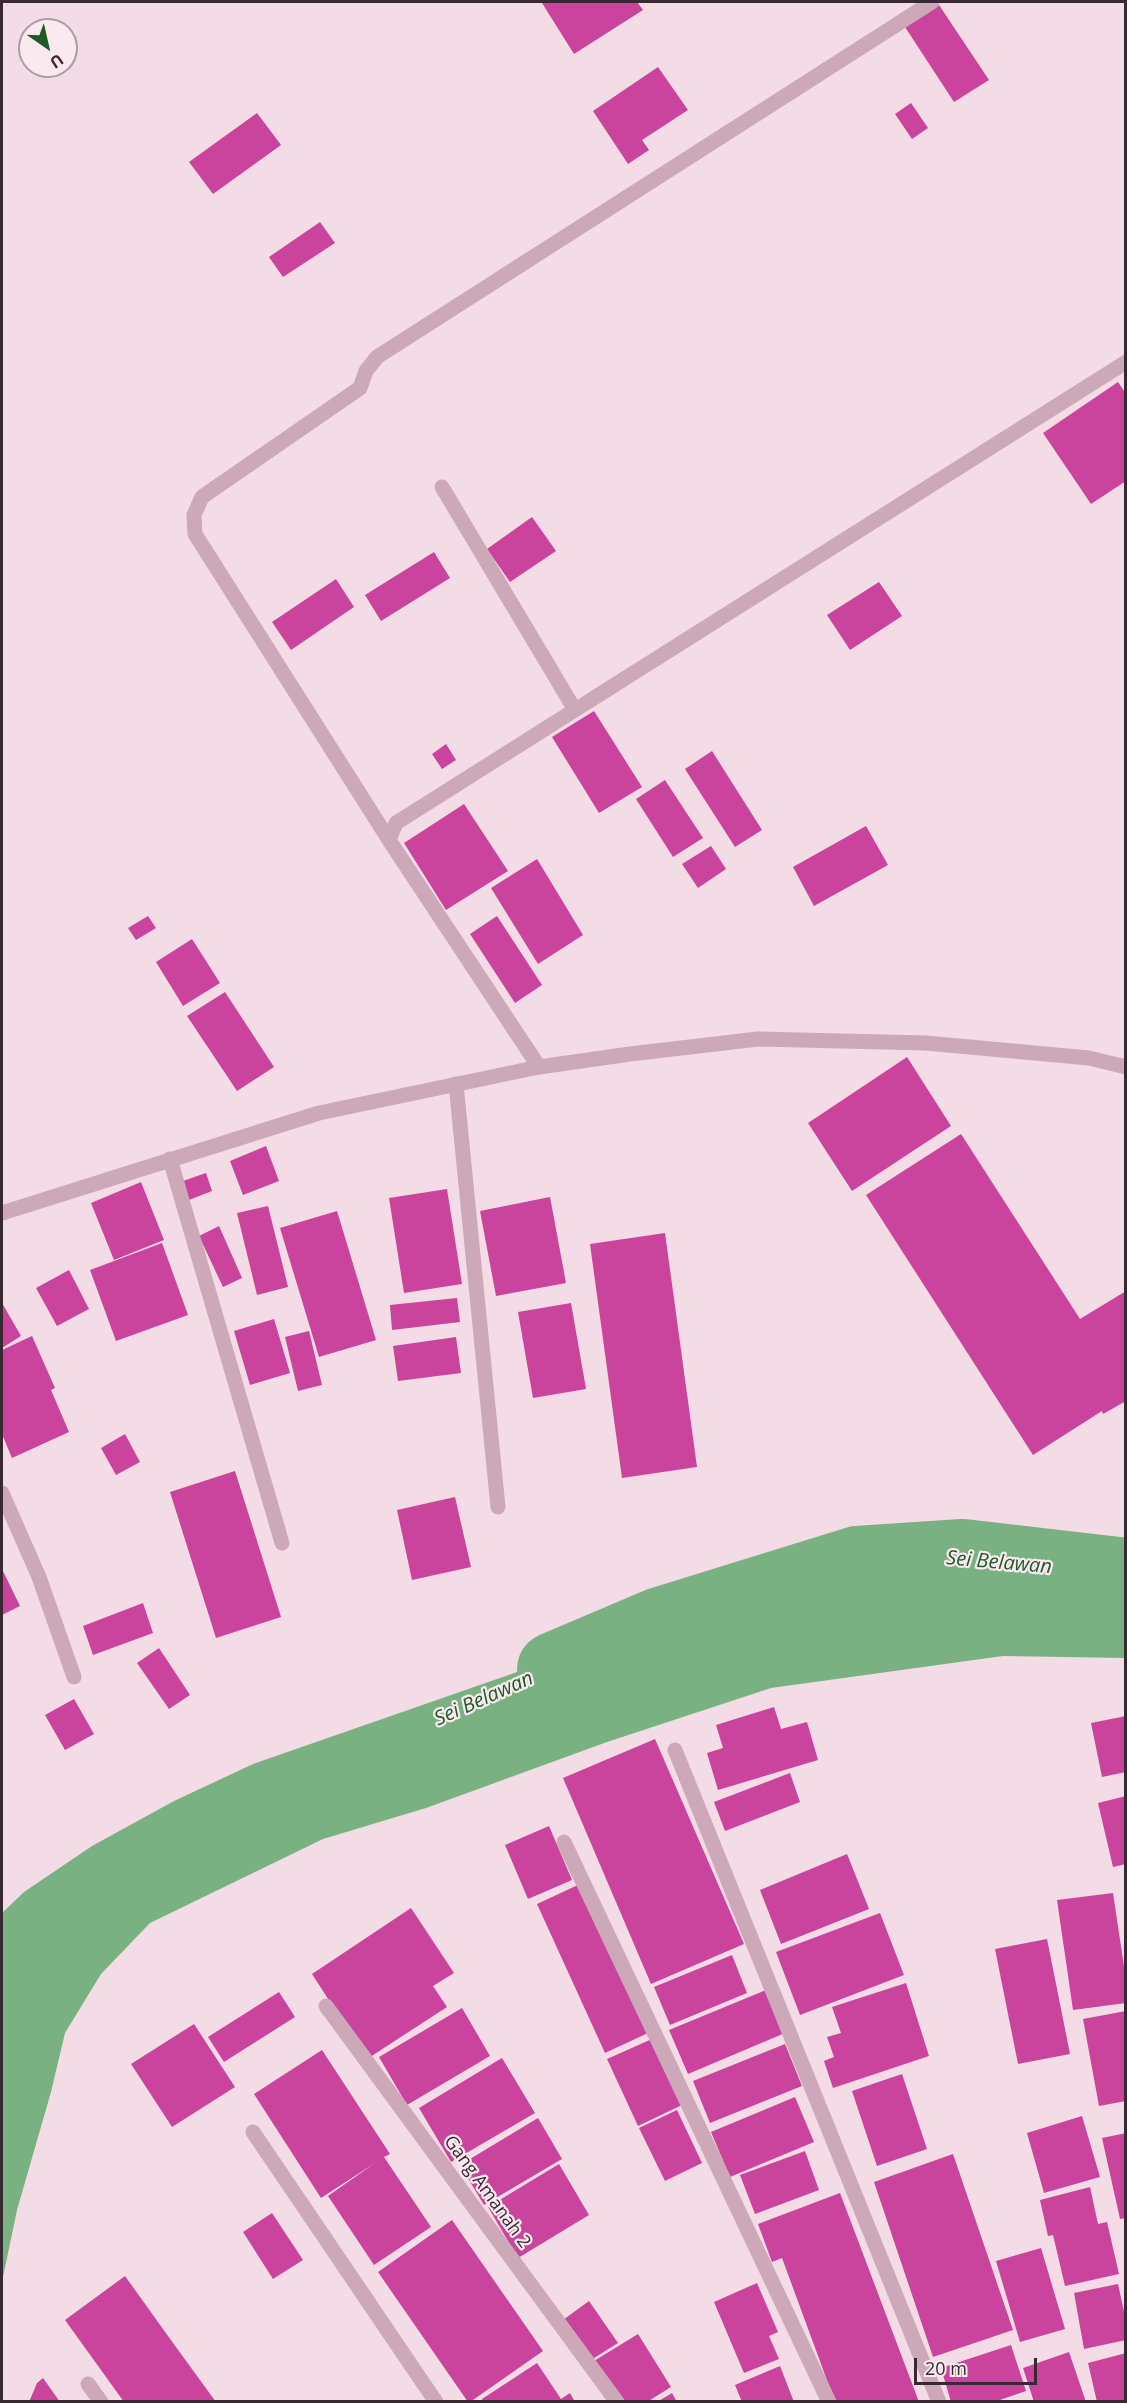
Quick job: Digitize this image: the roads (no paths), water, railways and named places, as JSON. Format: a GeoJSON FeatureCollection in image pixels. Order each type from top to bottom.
{"type":"FeatureCollection","features":[{"type":"Feature","properties":{"kind":"street"},"geometry":{"type":"LineString","coordinates":[[539,1067],[389,840],[195,534],[194,515],[202,497],[360,388],[366,371],[377,357],[932,2]]}},
{"type":"Feature","properties":{"kind":"street"},"geometry":{"type":"LineString","coordinates":[[389,840],[396,823],[1125,362]]}},
{"type":"Feature","properties":{"kind":"street"},"geometry":{"type":"LineString","coordinates":[[442,488],[574,710]]}},
{"type":"Feature","properties":{"kind":"street"},"geometry":{"type":"LineString","coordinates":[[2,1213],[319,1113],[539,1067],[758,1039],[926,1044],[1089,1059],[1125,1067]]}},
{"type":"Feature","properties":{"kind":"street"},"geometry":{"type":"LineString","coordinates":[[456,1084],[498,1507]]}},
{"type":"Feature","properties":{"kind":"street"},"geometry":{"type":"LineString","coordinates":[[170,1159],[282,1543]]}},
{"type":"Feature","properties":{"kind":"street"},"geometry":{"type":"LineString","coordinates":[[2,1493],[39,1577],[74,1677]]}},
{"type":"Feature","properties":{"kind":"street"},"geometry":{"type":"LineString","coordinates":[[675,1750],[939,2402]]}},
{"type":"Feature","properties":{"kind":"street"},"geometry":{"type":"LineString","coordinates":[[564,1842],[829,2402]]}},
{"type":"Feature","properties":{"kind":"street","name":"Gang Amanah 2"},"geometry":{"type":"LineString","coordinates":[[326,2006],[617,2402]]}},
{"type":"Feature","properties":{"kind":"street"},"geometry":{"type":"LineString","coordinates":[[253,2132],[436,2402]]}},
{"type":"Feature","properties":{"kind":"street"},"geometry":{"type":"LineString","coordinates":[[88,2384],[101,2402]]}},
{"type":"Feature","properties":{"kind":"water","name":"Sei Belawan"},"geometry":{"type":"Polygon","coordinates":[[[1029,1547],[1125,1558],[1125,1658],[1003,1656],[771,1688],[607,1742],[426,1808],[323,1839],[150,1923],[101,1974],[65,2033],[51,2092],[17,2210],[2,2282],[2,1913],[24,1892],[92,1846],[174,1801],[253,1764],[609,1640],[919,1560],[1029,1547]]]}},
{"type":"Feature","properties":{"kind":"waterway","name":"Sei Belawan"},"geometry":{"type":"LineString","coordinates":[[554,1669],[660,1624],[857,1563],[963,1556],[1126,1575]]}}]}
